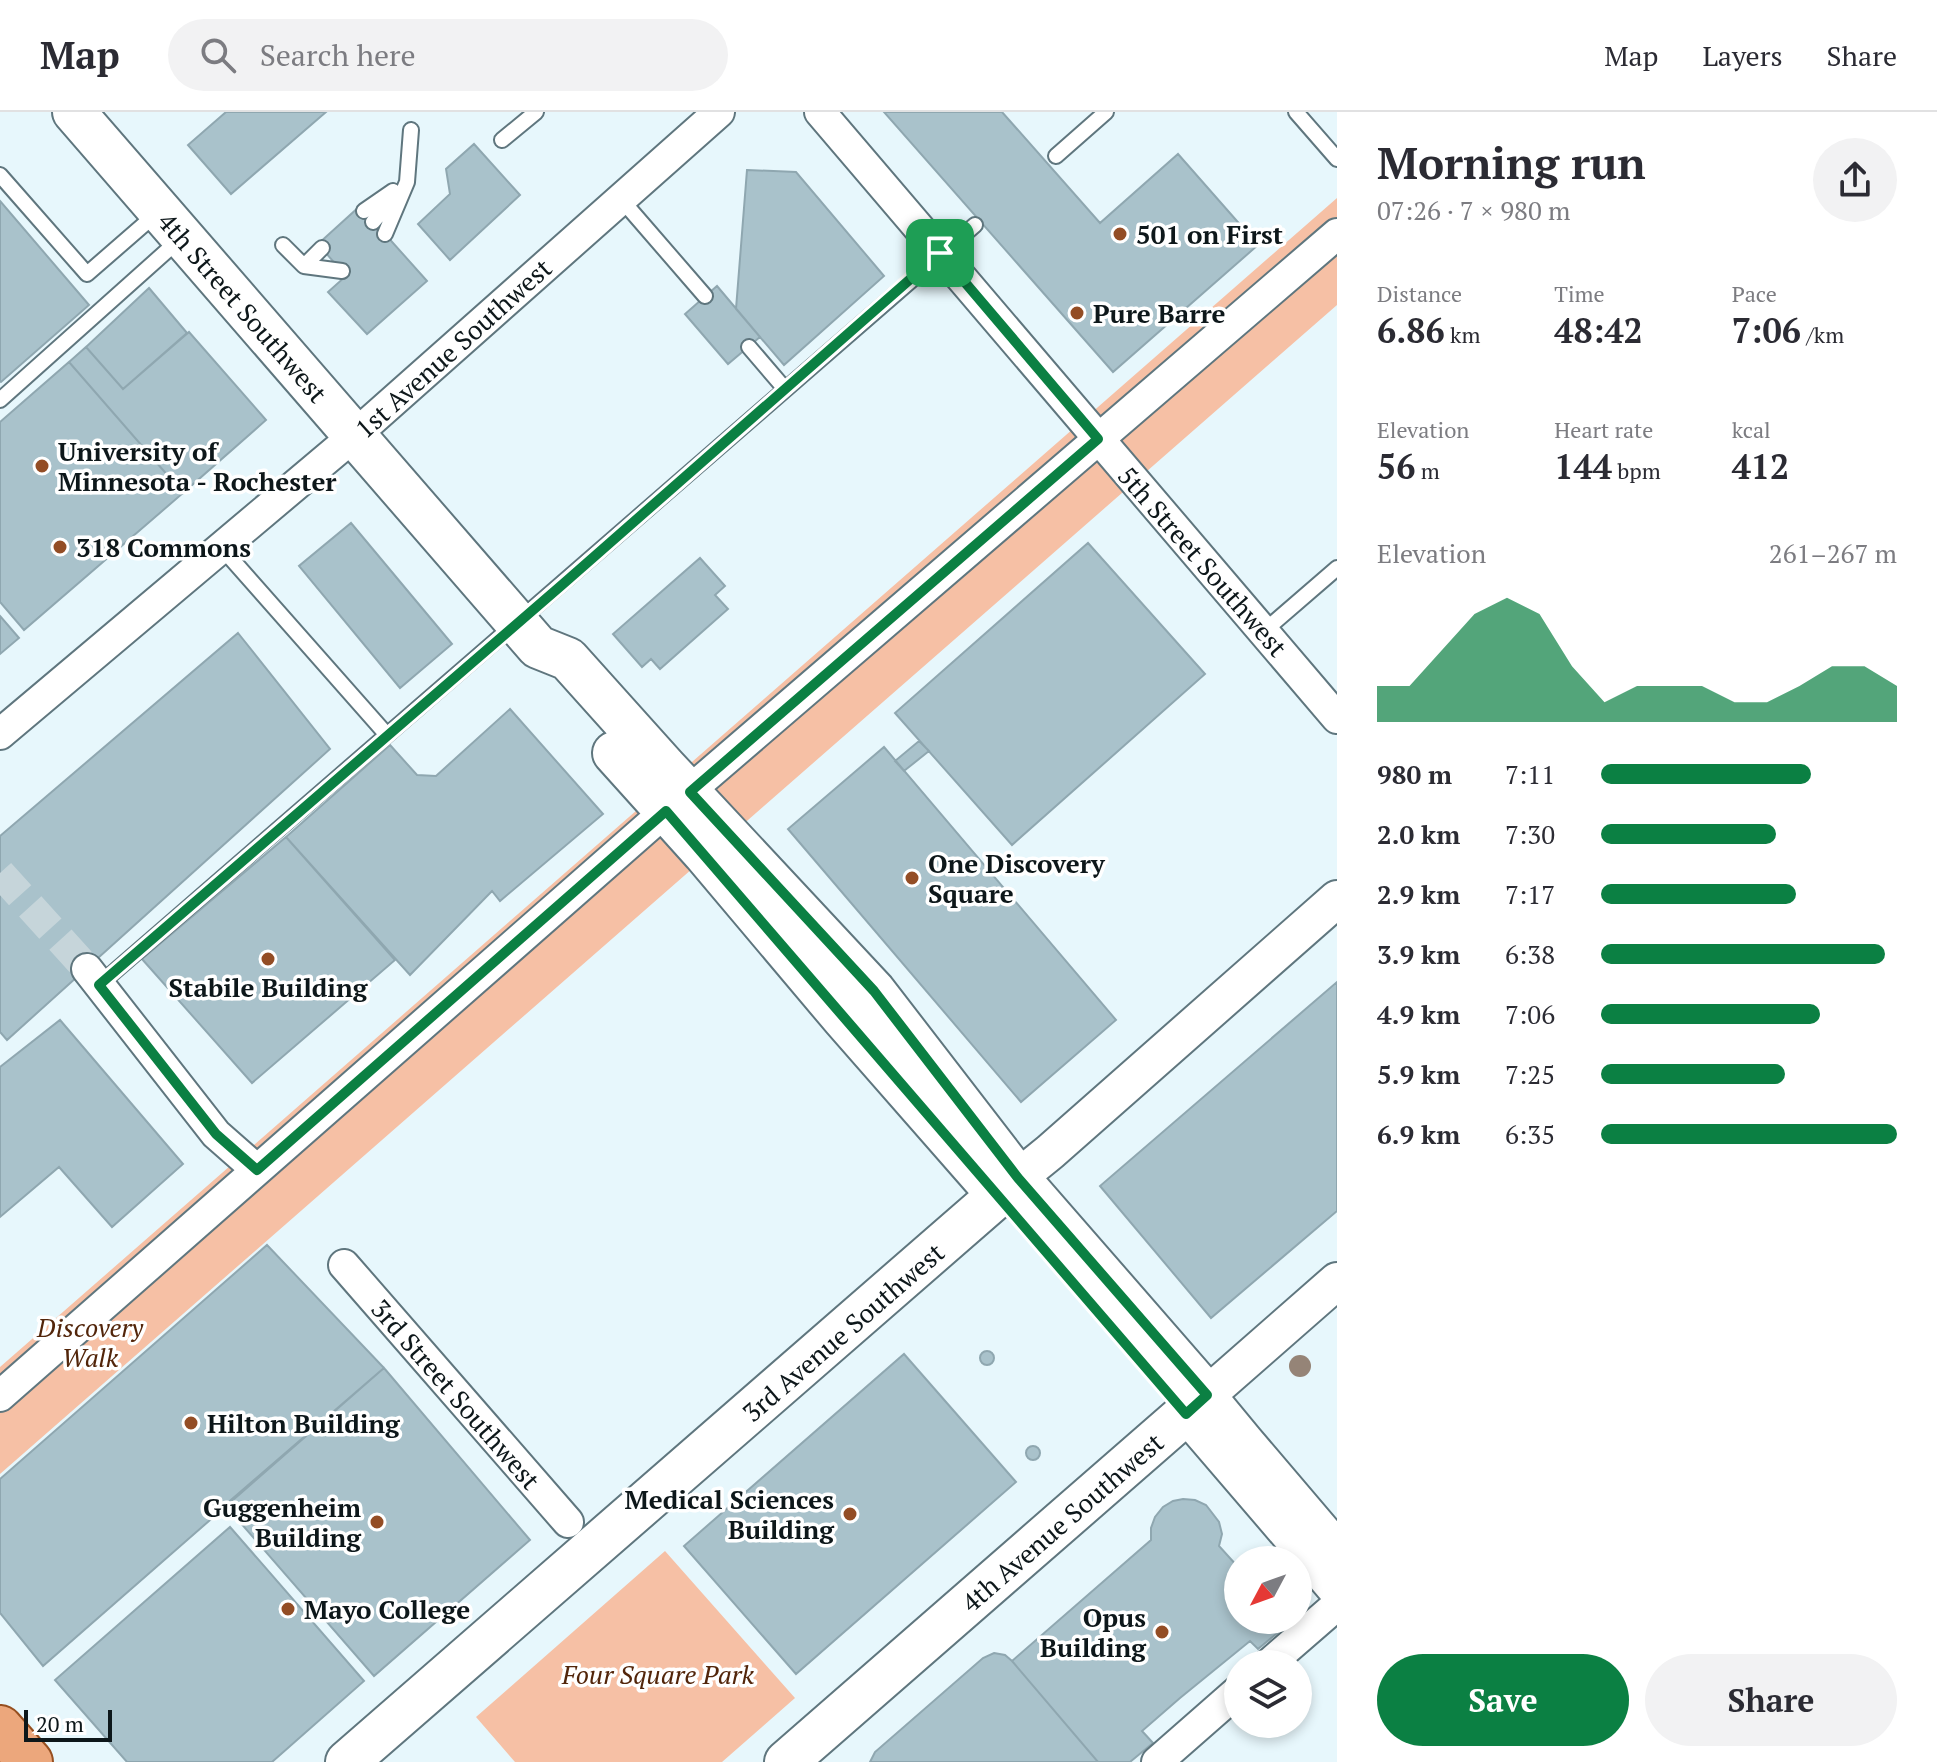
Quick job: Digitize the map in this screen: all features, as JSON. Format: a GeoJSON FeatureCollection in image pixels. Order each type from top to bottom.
{"type":"FeatureCollection","features":[{"type":"Feature","properties":{"kind":"main road","name":"4th Street Southwest"},"geometry":{"type":"LineString","coordinates":[[74,112],[527,636],[568,659],[678,802],[874,991],[1008,1187],[1197,1404]]}},
{"type":"Feature","properties":{"kind":"main road","name":"3rd Avenue Southwest"},"geometry":{"type":"LineString","coordinates":[[347,1762],[1008,1187]]}},
{"type":"Feature","properties":{"kind":"main road","name":"4th Avenue Southwest"},"geometry":{"type":"LineString","coordinates":[[786,1762],[1197,1404]]}},
{"type":"Feature","properties":{"kind":"main road"},"geometry":{"type":"LineString","coordinates":[[0,1728],[30,1762]]}},
{"type":"Feature","properties":{"kind":"street","name":"1st Avenue Southwest"},"geometry":{"type":"LineString","coordinates":[[0,734],[355,435],[719,112]]}},
{"type":"Feature","properties":{"kind":"street","name":"5th Street Southwest"},"geometry":{"type":"LineString","coordinates":[[820,112],[1337,718]]}},
{"type":"Feature","properties":{"kind":"street"},"geometry":{"type":"LineString","coordinates":[[0,1396],[678,802],[1337,234]]}},
{"type":"Feature","properties":{"kind":"street","name":"3rd Avenue Southwest"},"geometry":{"type":"LineString","coordinates":[[1008,1187],[1337,899]]}},
{"type":"Feature","properties":{"kind":"street"},"geometry":{"type":"LineString","coordinates":[[93,977],[216,1134],[257,1170]]}},
{"type":"Feature","properties":{"kind":"street","name":"3rd Street Southwest"},"geometry":{"type":"LineString","coordinates":[[344,1265],[568,1522]]}},
{"type":"Feature","properties":{"kind":"street","name":"4th Avenue Southwest"},"geometry":{"type":"LineString","coordinates":[[1197,1404],[1337,1281]]}},
{"type":"Feature","properties":{"kind":"street","name":"4th Street Southwest"},"geometry":{"type":"LineString","coordinates":[[1197,1404],[1337,1549]]}},
{"type":"Feature","properties":{"kind":"street","name":"4th Street Southwest"},"geometry":{"type":"LineString","coordinates":[[1197,1404],[1337,1590]]}},
{"type":"Feature","properties":{"kind":"street"},"geometry":{"type":"LineString","coordinates":[[1285,1650],[1337,1605]]}},
{"type":"Feature","properties":{"kind":"street"},"geometry":{"type":"LineString","coordinates":[[1157,1762],[1224,1703]]}},
{"type":"Feature","properties":{"kind":"lane"},"geometry":{"type":"LineString","coordinates":[[502,140],[536,112]]}},
{"type":"Feature","properties":{"kind":"lane"},"geometry":{"type":"LineString","coordinates":[[1056,156],[1106,112]]}},
{"type":"Feature","properties":{"kind":"lane"},"geometry":{"type":"LineString","coordinates":[[1296,112],[1337,159]]}},
{"type":"Feature","properties":{"kind":"lane"},"geometry":{"type":"LineString","coordinates":[[385,234],[407,182],[411,130]]}},
{"type":"Feature","properties":{"kind":"lane"},"geometry":{"type":"LineString","coordinates":[[0,175],[87,274],[171,224]]}},
{"type":"Feature","properties":{"kind":"lane"},"geometry":{"type":"LineString","coordinates":[[369,216],[407,182]]}},
{"type":"Feature","properties":{"kind":"lane"},"geometry":{"type":"LineString","coordinates":[[621,199],[705,296]]}},
{"type":"Feature","properties":{"kind":"lane"},"geometry":{"type":"LineString","coordinates":[[0,400],[171,224]]}},
{"type":"Feature","properties":{"kind":"lane"},"geometry":{"type":"LineString","coordinates":[[93,977],[387,735],[527,636],[785,389],[975,225]]}},
{"type":"Feature","properties":{"kind":"lane"},"geometry":{"type":"LineString","coordinates":[[283,245],[304,266],[342,271]]}},
{"type":"Feature","properties":{"kind":"lane"},"geometry":{"type":"LineString","coordinates":[[304,266],[326,253]]}},
{"type":"Feature","properties":{"kind":"lane"},"geometry":{"type":"LineString","coordinates":[[749,347],[785,389]]}},
{"type":"Feature","properties":{"kind":"lane"},"geometry":{"type":"LineString","coordinates":[[221,547],[387,735]]}},
{"type":"Feature","properties":{"kind":"lane"},"geometry":{"type":"LineString","coordinates":[[1263,632],[1337,568]]}},
{"type":"Feature","properties":{"kind":"green space","name":"Discovery Walk"},"geometry":{"type":"Polygon","coordinates":[[[1337,198],[1337,305],[0,1474],[0,1367],[1337,198]]]}},
{"type":"Feature","properties":{"kind":"green space","name":"Four Square Park"},"geometry":{"type":"Polygon","coordinates":[[[665,1551],[795,1698],[722,1762],[515,1762],[476,1717],[665,1551]]]}},
{"type":"Feature","properties":{"kind":"building"},"geometry":{"type":"Polygon","coordinates":[[[226,112],[326,112],[231,194],[188,145],[226,112]]]}},
{"type":"Feature","properties":{"kind":"building","name":"501 on First"},"geometry":{"type":"Polygon","coordinates":[[[884,112],[1002,112],[1100,223],[1178,154],[1258,245],[1113,372],[884,112]]]}},
{"type":"Feature","properties":{"kind":"building"},"geometry":{"type":"Polygon","coordinates":[[[474,144],[520,195],[450,260],[418,224],[450,194],[446,169],[474,144]]]}},
{"type":"Feature","properties":{"kind":"building"},"geometry":{"type":"Polygon","coordinates":[[[747,170],[796,172],[884,276],[784,365],[736,309],[747,170]]]}},
{"type":"Feature","properties":{"kind":"building"},"geometry":{"type":"Polygon","coordinates":[[[0,201],[89,305],[1,382],[0,381],[0,201]]]}},
{"type":"Feature","properties":{"kind":"building"},"geometry":{"type":"Polygon","coordinates":[[[360,206],[427,281],[367,334],[328,292],[346,276],[318,244],[360,206]]]}},
{"type":"Feature","properties":{"kind":"building"},"geometry":{"type":"Polygon","coordinates":[[[717,286],[760,337],[728,364],[685,314],[717,286]]]}},
{"type":"Feature","properties":{"kind":"building"},"geometry":{"type":"Polygon","coordinates":[[[149,288],[187,333],[123,389],[86,347],[149,288]]]}},
{"type":"Feature","properties":{"kind":"building"},"geometry":{"type":"Polygon","coordinates":[[[189,332],[266,420],[183,493],[69,362],[86,347],[123,389],[189,332]]]}},
{"type":"Feature","properties":{"kind":"building","name":"318 Commons"},"geometry":{"type":"Polygon","coordinates":[[[69,362],[183,493],[24,630],[0,602],[0,422],[69,362]]]}},
{"type":"Feature","properties":{"kind":"building"},"geometry":{"type":"Polygon","coordinates":[[[351,523],[452,644],[400,688],[299,566],[351,523]]]}},
{"type":"Feature","properties":{"kind":"building"},"geometry":{"type":"Polygon","coordinates":[[[1088,543],[1205,674],[1012,845],[895,713],[1088,543]]]}},
{"type":"Feature","properties":{"kind":"building"},"geometry":{"type":"Polygon","coordinates":[[[700,558],[725,586],[715,595],[728,609],[660,669],[651,659],[642,667],[613,634],[700,558]]]}},
{"type":"Feature","properties":{"kind":"building"},"geometry":{"type":"Polygon","coordinates":[[[0,616],[19,638],[0,654],[0,616]]]}},
{"type":"Feature","properties":{"kind":"building"},"geometry":{"type":"Polygon","coordinates":[[[238,633],[330,749],[7,1040],[0,1032],[0,836],[238,633]]]}},
{"type":"Feature","properties":{"kind":"building"},"geometry":{"type":"Polygon","coordinates":[[[510,709],[603,814],[500,901],[492,891],[410,975],[286,837],[390,745],[417,775],[436,776],[510,709]]]}},
{"type":"Feature","properties":{"kind":"building"},"geometry":{"type":"Polygon","coordinates":[[[919,741],[929,751],[904,771],[895,761],[919,741]]]}},
{"type":"Feature","properties":{"kind":"building","name":"One Discovery Square"},"geometry":{"type":"Polygon","coordinates":[[[884,747],[1116,1020],[1021,1102],[788,829],[884,747]]]}},
{"type":"Feature","properties":{"kind":"building","name":"Stabile Building"},"geometry":{"type":"Polygon","coordinates":[[[286,837],[395,960],[252,1083],[142,959],[286,837]]]}},
{"type":"Feature","properties":{"kind":"building"},"geometry":{"type":"Polygon","coordinates":[[[1337,982],[1337,1211],[1211,1318],[1100,1186],[1337,982]]]}},
{"type":"Feature","properties":{"kind":"building"},"geometry":{"type":"Polygon","coordinates":[[[60,1020],[183,1164],[112,1227],[59,1167],[0,1217],[0,1067],[60,1020]]]}},
{"type":"Feature","properties":{"kind":"building","name":"Hilton Building"},"geometry":{"type":"Polygon","coordinates":[[[267,1245],[384,1368],[43,1666],[0,1613],[0,1479],[267,1245]]]}},
{"type":"Feature","properties":{"kind":"building"},"geometry":{"type":"Polygon","coordinates":[[[987,1351],[994,1358],[987,1365],[980,1358],[987,1351]]]}},
{"type":"Feature","properties":{"kind":"building","name":"Medical Sciences Building"},"geometry":{"type":"Polygon","coordinates":[[[904,1354],[1016,1482],[796,1674],[684,1546],[904,1354]]]}},
{"type":"Feature","properties":{"kind":"building","name":"Guggenheim Building"},"geometry":{"type":"Polygon","coordinates":[[[384,1368],[530,1540],[374,1676],[225,1505],[384,1368]]]}},
{"type":"Feature","properties":{"kind":"building"},"geometry":{"type":"Polygon","coordinates":[[[1033,1446],[1040,1453],[1033,1460],[1026,1453],[1033,1446]]]}},
{"type":"Feature","properties":{"kind":"building","name":"Opus Building"},"geometry":{"type":"Polygon","coordinates":[[[1195,1500],[1206,1505],[1219,1522],[1222,1534],[1219,1546],[1224,1552],[1224,1634],[1276,1634],[1258,1649],[1250,1641],[1239,1650],[1224,1650],[1224,1662],[1142,1731],[1153,1743],[1130,1762],[1098,1762],[1012,1661],[1151,1540],[1155,1517],[1173,1501],[1195,1500]]]}},
{"type":"Feature","properties":{"kind":"building"},"geometry":{"type":"Polygon","coordinates":[[[230,1527],[364,1681],[272,1762],[127,1762],[55,1680],[230,1527]]]}},
{"type":"Feature","properties":{"kind":"building"},"geometry":{"type":"Polygon","coordinates":[[[994,1653],[1005,1655],[1012,1661],[1098,1762],[870,1762],[875,1752],[983,1658],[994,1653]]]}},
{"type":"Feature","properties":{"kind":"tunnel"},"geometry":{"type":"LineString","coordinates":[[0,873],[87,969]]}},
{"type":"Feature","properties":{"kind":"place","name":"501 on First"},"geometry":{"type":"Point","coordinates":[1120,234]}},
{"type":"Feature","properties":{"kind":"place","name":"Pure Barre"},"geometry":{"type":"Point","coordinates":[1077,313]}},
{"type":"Feature","properties":{"kind":"place","name":"University of Minnesota - Rochester"},"geometry":{"type":"Point","coordinates":[42,466]}},
{"type":"Feature","properties":{"kind":"place","name":"318 Commons"},"geometry":{"type":"Point","coordinates":[60,547]}},
{"type":"Feature","properties":{"kind":"place","name":"One Discovery Square"},"geometry":{"type":"Point","coordinates":[912,878]}},
{"type":"Feature","properties":{"kind":"place","name":"Stabile Building"},"geometry":{"type":"Point","coordinates":[268,959]}},
{"type":"Feature","properties":{"kind":"place","name":"Hilton Building"},"geometry":{"type":"Point","coordinates":[191,1423]}},
{"type":"Feature","properties":{"kind":"place","name":"Medical Sciences Building"},"geometry":{"type":"Point","coordinates":[850,1514]}},
{"type":"Feature","properties":{"kind":"place","name":"Guggenheim Building"},"geometry":{"type":"Point","coordinates":[377,1522]}},
{"type":"Feature","properties":{"kind":"place","name":"Mayo College"},"geometry":{"type":"Point","coordinates":[288,1609]}},
{"type":"Feature","properties":{"kind":"place","name":"Opus Building"},"geometry":{"type":"Point","coordinates":[1162,1632]}},
{"type":"Feature","properties":{"kind":"route"},"geometry":{"type":"LineString","coordinates":[[940,253],[1098,439],[690,792],[874,991],[992,1147],[1207,1395],[1186,1414],[666,811],[257,1170],[216,1134],[99,985],[940,253]]}}]}
